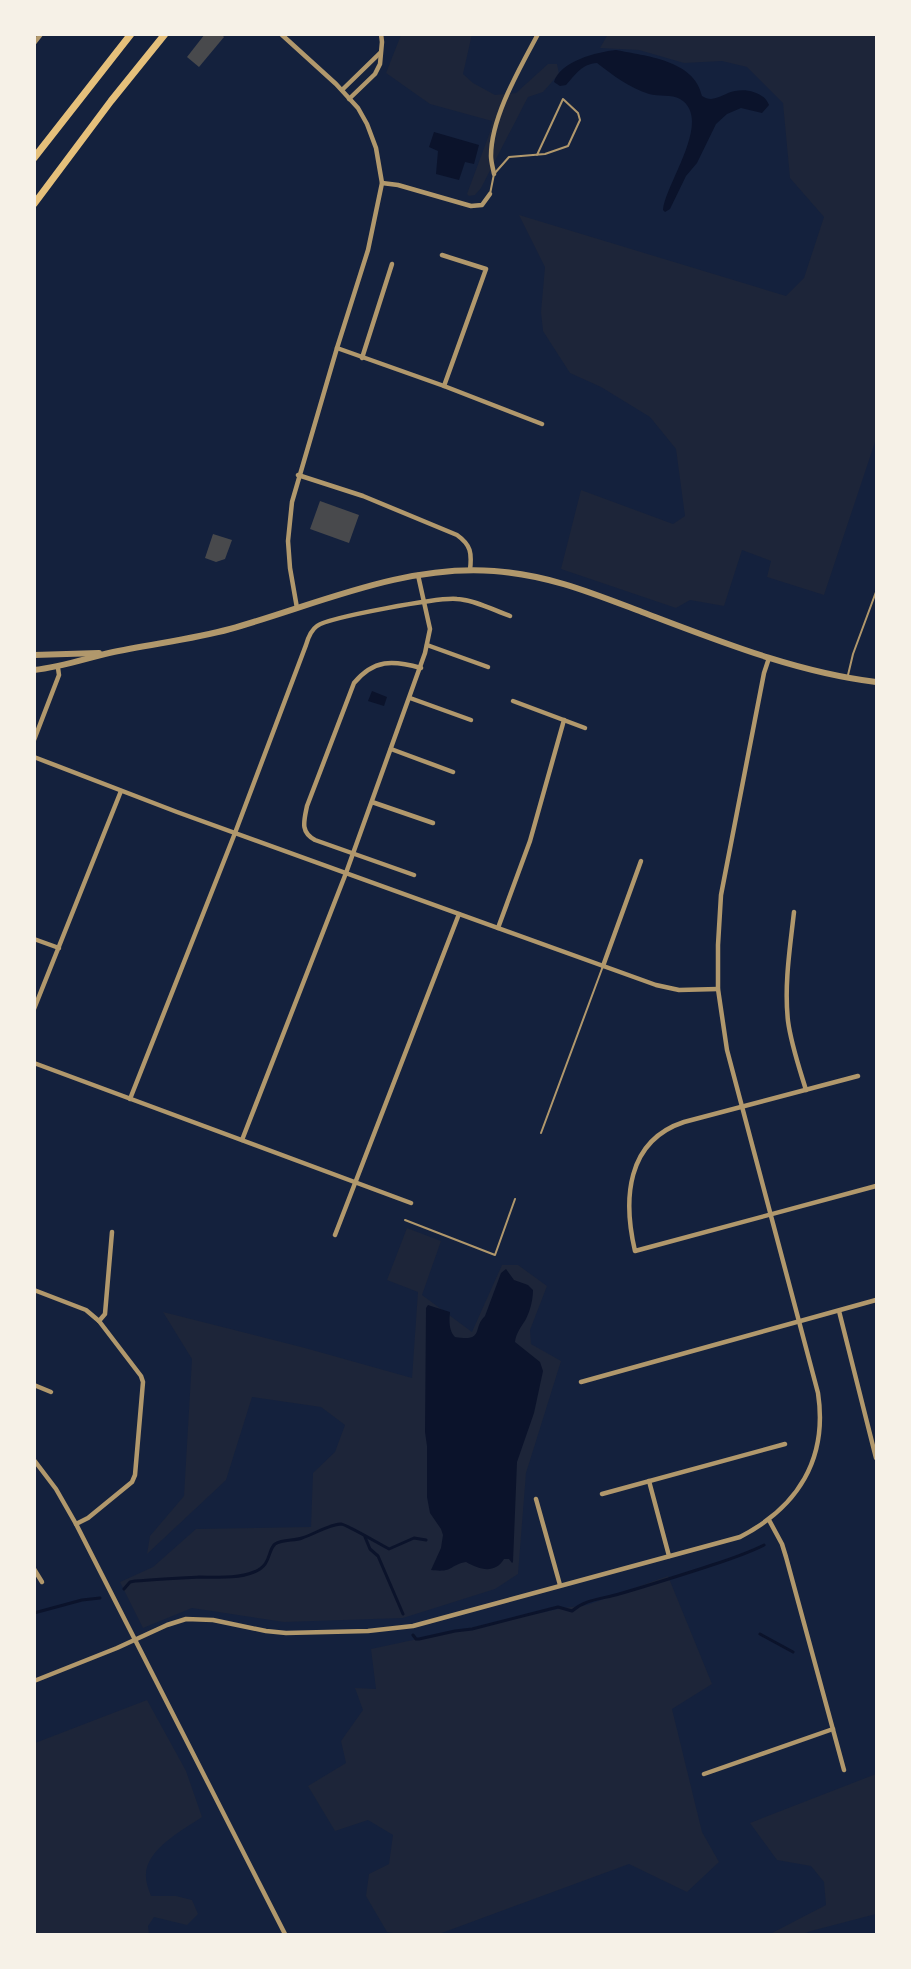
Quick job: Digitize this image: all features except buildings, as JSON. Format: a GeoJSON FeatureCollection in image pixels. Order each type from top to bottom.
{"type":"FeatureCollection","features":[{"type":"Feature","properties":{"kind":"main road"},"geometry":{"type":"LineString","coordinates":[[34,158],[131,34]]}},
{"type":"Feature","properties":{"kind":"main road"},"geometry":{"type":"LineString","coordinates":[[34,204],[111,101],[165,34]]}},
{"type":"Feature","properties":{"kind":"street"},"geometry":{"type":"LineString","coordinates":[[34,43],[41,34]]}},
{"type":"Feature","properties":{"kind":"street"},"geometry":{"type":"LineString","coordinates":[[281,34],[342,90],[358,108],[376,148],[382,183],[368,250],[336,348],[291,506],[288,541],[297,609]]}},
{"type":"Feature","properties":{"kind":"street"},"geometry":{"type":"LineString","coordinates":[[349,99],[375,74],[380,64],[381,34]]}},
{"type":"Feature","properties":{"kind":"street"},"geometry":{"type":"LineString","coordinates":[[494,174],[491,155],[501,111],[538,34]]}},
{"type":"Feature","properties":{"kind":"street"},"geometry":{"type":"LineString","coordinates":[[342,90],[380,53]]}},
{"type":"Feature","properties":{"kind":"street"},"geometry":{"type":"LineString","coordinates":[[382,183],[398,185],[471,206],[482,205],[490,194]]}},
{"type":"Feature","properties":{"kind":"street"},"geometry":{"type":"LineString","coordinates":[[442,255],[486,269],[444,386]]}},
{"type":"Feature","properties":{"kind":"street"},"geometry":{"type":"LineString","coordinates":[[362,358],[392,264]]}},
{"type":"Feature","properties":{"kind":"street"},"geometry":{"type":"LineString","coordinates":[[336,348],[542,424]]}},
{"type":"Feature","properties":{"kind":"street"},"geometry":{"type":"LineString","coordinates":[[298,475],[363,496],[457,535],[469,545],[471,550],[470,570]]}},
{"type":"Feature","properties":{"kind":"street"},"geometry":{"type":"LineString","coordinates":[[34,670],[58,668],[109,653],[192,638],[377,584],[417,575],[470,570],[512,572],[556,580],[769,658],[801,668],[876,682]]}},
{"type":"Feature","properties":{"kind":"street"},"geometry":{"type":"LineString","coordinates":[[242,1140],[346,873],[428,645],[430,629],[417,575]]}},
{"type":"Feature","properties":{"kind":"street"},"geometry":{"type":"LineString","coordinates":[[130,1099],[313,630],[323,622],[340,618],[458,598],[510,616]]}},
{"type":"Feature","properties":{"kind":"street"},"geometry":{"type":"LineString","coordinates":[[428,645],[488,667]]}},
{"type":"Feature","properties":{"kind":"street"},"geometry":{"type":"LineString","coordinates":[[34,655],[109,653]]}},
{"type":"Feature","properties":{"kind":"street"},"geometry":{"type":"LineString","coordinates":[[34,1681],[166,1624],[192,1618],[285,1634],[400,1628],[740,1536],[769,1520],[789,1500],[806,1476],[817,1451],[821,1421],[818,1393],[741,1107],[727,1050],[718,989],[721,895],[764,673],[769,658]]}},
{"type":"Feature","properties":{"kind":"street"},"geometry":{"type":"LineString","coordinates":[[414,875],[315,840],[309,837],[303,822],[316,780],[354,683],[362,673],[375,666],[403,663],[420,668]]}},
{"type":"Feature","properties":{"kind":"street"},"geometry":{"type":"LineString","coordinates":[[34,740],[59,675],[58,668]]}},
{"type":"Feature","properties":{"kind":"street"},"geometry":{"type":"LineString","coordinates":[[410,698],[471,720]]}},
{"type":"Feature","properties":{"kind":"street"},"geometry":{"type":"LineString","coordinates":[[513,701],[585,728]]}},
{"type":"Feature","properties":{"kind":"street"},"geometry":{"type":"LineString","coordinates":[[498,928],[530,841],[564,720]]}},
{"type":"Feature","properties":{"kind":"street"},"geometry":{"type":"LineString","coordinates":[[391,749],[453,772]]}},
{"type":"Feature","properties":{"kind":"street"},"geometry":{"type":"LineString","coordinates":[[34,757],[235,833],[670,989],[718,989]]}},
{"type":"Feature","properties":{"kind":"street"},"geometry":{"type":"LineString","coordinates":[[34,1009],[121,791]]}},
{"type":"Feature","properties":{"kind":"street"},"geometry":{"type":"LineString","coordinates":[[372,802],[433,823]]}},
{"type":"Feature","properties":{"kind":"street"},"geometry":{"type":"LineString","coordinates":[[603,966],[641,861]]}},
{"type":"Feature","properties":{"kind":"street"},"geometry":{"type":"LineString","coordinates":[[794,912],[787,1007],[791,1038],[806,1090]]}},
{"type":"Feature","properties":{"kind":"street"},"geometry":{"type":"LineString","coordinates":[[335,1235],[459,914]]}},
{"type":"Feature","properties":{"kind":"street"},"geometry":{"type":"LineString","coordinates":[[34,939],[59,948]]}},
{"type":"Feature","properties":{"kind":"street"},"geometry":{"type":"LineString","coordinates":[[34,1064],[411,1203]]}},
{"type":"Feature","properties":{"kind":"street"},"geometry":{"type":"LineString","coordinates":[[858,1076],[675,1125],[658,1134],[645,1148],[636,1166],[631,1188],[631,1232],[635,1251],[876,1186]]}},
{"type":"Feature","properties":{"kind":"street"},"geometry":{"type":"LineString","coordinates":[[99,1321],[105,1314],[112,1232]]}},
{"type":"Feature","properties":{"kind":"street"},"geometry":{"type":"LineString","coordinates":[[34,1290],[86,1310],[99,1321],[141,1376],[142,1390],[135,1474],[128,1487],[88,1518],[76,1524]]}},
{"type":"Feature","properties":{"kind":"street"},"geometry":{"type":"LineString","coordinates":[[581,1382],[876,1300]]}},
{"type":"Feature","properties":{"kind":"street"},"geometry":{"type":"LineString","coordinates":[[839,1311],[876,1458]]}},
{"type":"Feature","properties":{"kind":"street"},"geometry":{"type":"LineString","coordinates":[[34,1385],[51,1392]]}},
{"type":"Feature","properties":{"kind":"street"},"geometry":{"type":"LineString","coordinates":[[602,1494],[785,1444]]}},
{"type":"Feature","properties":{"kind":"street"},"geometry":{"type":"LineString","coordinates":[[35,1460],[56,1489],[76,1524],[285,1935]]}},
{"type":"Feature","properties":{"kind":"street"},"geometry":{"type":"LineString","coordinates":[[649,1481],[669,1556]]}},
{"type":"Feature","properties":{"kind":"street"},"geometry":{"type":"LineString","coordinates":[[536,1499],[560,1586]]}},
{"type":"Feature","properties":{"kind":"street"},"geometry":{"type":"LineString","coordinates":[[769,1520],[786,1557],[844,1770]]}},
{"type":"Feature","properties":{"kind":"street"},"geometry":{"type":"LineString","coordinates":[[34,1569],[42,1582]]}},
{"type":"Feature","properties":{"kind":"street"},"geometry":{"type":"LineString","coordinates":[[704,1774],[833,1729]]}},
{"type":"Feature","properties":{"kind":"lane"},"geometry":{"type":"LineString","coordinates":[[490,194],[494,174],[509,157],[545,154],[568,146],[580,120],[578,113],[563,99],[537,154]]}},
{"type":"Feature","properties":{"kind":"lane"},"geometry":{"type":"LineString","coordinates":[[848,678],[853,654],[876,592]]}},
{"type":"Feature","properties":{"kind":"lane"},"geometry":{"type":"LineString","coordinates":[[541,1133],[603,966]]}},
{"type":"Feature","properties":{"kind":"lane"},"geometry":{"type":"LineString","coordinates":[[405,1220],[495,1255],[515,1199]]}},
{"type":"Feature","properties":{"kind":"shaded area"},"geometry":{"type":"Polygon","coordinates":[[[472,34],[463,74],[473,83],[495,95],[516,93],[548,64],[557,64],[559,74],[543,92],[528,97],[481,188],[475,195],[469,196],[467,194],[492,121],[430,104],[386,73],[401,35],[472,34]]]}},
{"type":"Feature","properties":{"kind":"shaded area"},"geometry":{"type":"Polygon","coordinates":[[[608,34],[876,35],[876,439],[824,595],[767,577],[771,561],[742,550],[724,606],[690,600],[676,608],[561,569],[581,490],[673,524],[685,516],[676,449],[650,417],[601,387],[570,373],[543,331],[541,312],[545,267],[519,215],[786,296],[804,278],[824,217],[790,178],[783,103],[747,67],[722,61],[684,63],[639,50],[600,48],[608,34]]]}},
{"type":"Feature","properties":{"kind":"shaded area"},"geometry":{"type":"Polygon","coordinates":[[[616,50],[654,58],[679,67],[690,74],[702,96],[706,98],[711,99],[745,90],[764,97],[769,105],[762,113],[741,108],[727,114],[716,124],[697,163],[686,176],[670,209],[665,212],[663,210],[666,199],[690,136],[692,121],[689,108],[677,97],[653,95],[634,88],[597,63],[583,68],[566,85],[560,86],[554,82],[564,68],[571,63],[590,55],[616,50]]]}},
{"type":"Feature","properties":{"kind":"shaded area"},"geometry":{"type":"Polygon","coordinates":[[[434,132],[479,145],[474,164],[465,162],[459,180],[436,174],[438,151],[429,147],[434,132]]]}},
{"type":"Feature","properties":{"kind":"shaded area"},"geometry":{"type":"Polygon","coordinates":[[[372,691],[387,697],[384,706],[368,701],[372,691]]]}},
{"type":"Feature","properties":{"kind":"shaded area"},"geometry":{"type":"Polygon","coordinates":[[[407,1228],[441,1241],[422,1295],[472,1332],[502,1265],[518,1265],[547,1286],[530,1330],[531,1344],[561,1361],[526,1473],[518,1574],[495,1589],[403,1618],[284,1622],[192,1608],[143,1628],[120,1582],[153,1567],[196,1529],[311,1527],[313,1473],[335,1452],[345,1425],[321,1407],[252,1397],[226,1480],[147,1554],[150,1536],[184,1496],[192,1359],[163,1312],[412,1378],[418,1292],[387,1280],[407,1228]]]}},
{"type":"Feature","properties":{"kind":"shaded area"},"geometry":{"type":"Polygon","coordinates":[[[506,1269],[514,1280],[528,1285],[533,1290],[529,1312],[515,1342],[540,1362],[543,1371],[534,1413],[517,1462],[513,1562],[504,1559],[492,1569],[477,1567],[466,1562],[448,1570],[431,1570],[441,1548],[443,1535],[430,1513],[427,1497],[426,1308],[428,1305],[450,1312],[450,1326],[455,1337],[471,1338],[485,1316],[501,1273],[506,1269]]]}},
{"type":"Feature","properties":{"kind":"shaded area"},"geometry":{"type":"Polygon","coordinates":[[[668,1576],[712,1684],[672,1709],[702,1832],[719,1862],[687,1892],[629,1864],[439,1934],[387,1932],[366,1896],[369,1874],[389,1864],[393,1835],[368,1820],[335,1831],[308,1786],[346,1763],[341,1741],[363,1710],[355,1688],[376,1689],[371,1649],[563,1608],[587,1605],[668,1576]]]}},
{"type":"Feature","properties":{"kind":"shaded area"},"geometry":{"type":"Polygon","coordinates":[[[147,1700],[186,1771],[202,1817],[166,1842],[151,1858],[147,1867],[147,1884],[151,1896],[176,1896],[192,1900],[198,1914],[187,1925],[154,1917],[148,1926],[149,1934],[35,1934],[35,1743],[147,1700]]]}},
{"type":"Feature","properties":{"kind":"shaded area"},"geometry":{"type":"Polygon","coordinates":[[[876,1774],[876,1914],[803,1934],[770,1934],[826,1905],[824,1882],[811,1866],[777,1860],[750,1823],[876,1774]]]}},
{"type":"Feature","properties":{"kind":"waterway"},"geometry":{"type":"LineString","coordinates":[[124,1589],[130,1582],[135,1581],[241,1576],[264,1566],[275,1544],[302,1538],[341,1524],[389,1549],[414,1538],[426,1540]]}},
{"type":"Feature","properties":{"kind":"waterway"},"geometry":{"type":"LineString","coordinates":[[365,1537],[370,1549],[378,1556],[403,1614]]}},
{"type":"Feature","properties":{"kind":"waterway"},"geometry":{"type":"LineString","coordinates":[[413,1635],[419,1639],[472,1629],[558,1607],[572,1611],[589,1602],[703,1568],[764,1545]]}},
{"type":"Feature","properties":{"kind":"waterway"},"geometry":{"type":"LineString","coordinates":[[34,1613],[82,1600],[100,1598]]}},
{"type":"Feature","properties":{"kind":"waterway"},"geometry":{"type":"LineString","coordinates":[[760,1634],[793,1652]]}}]}
